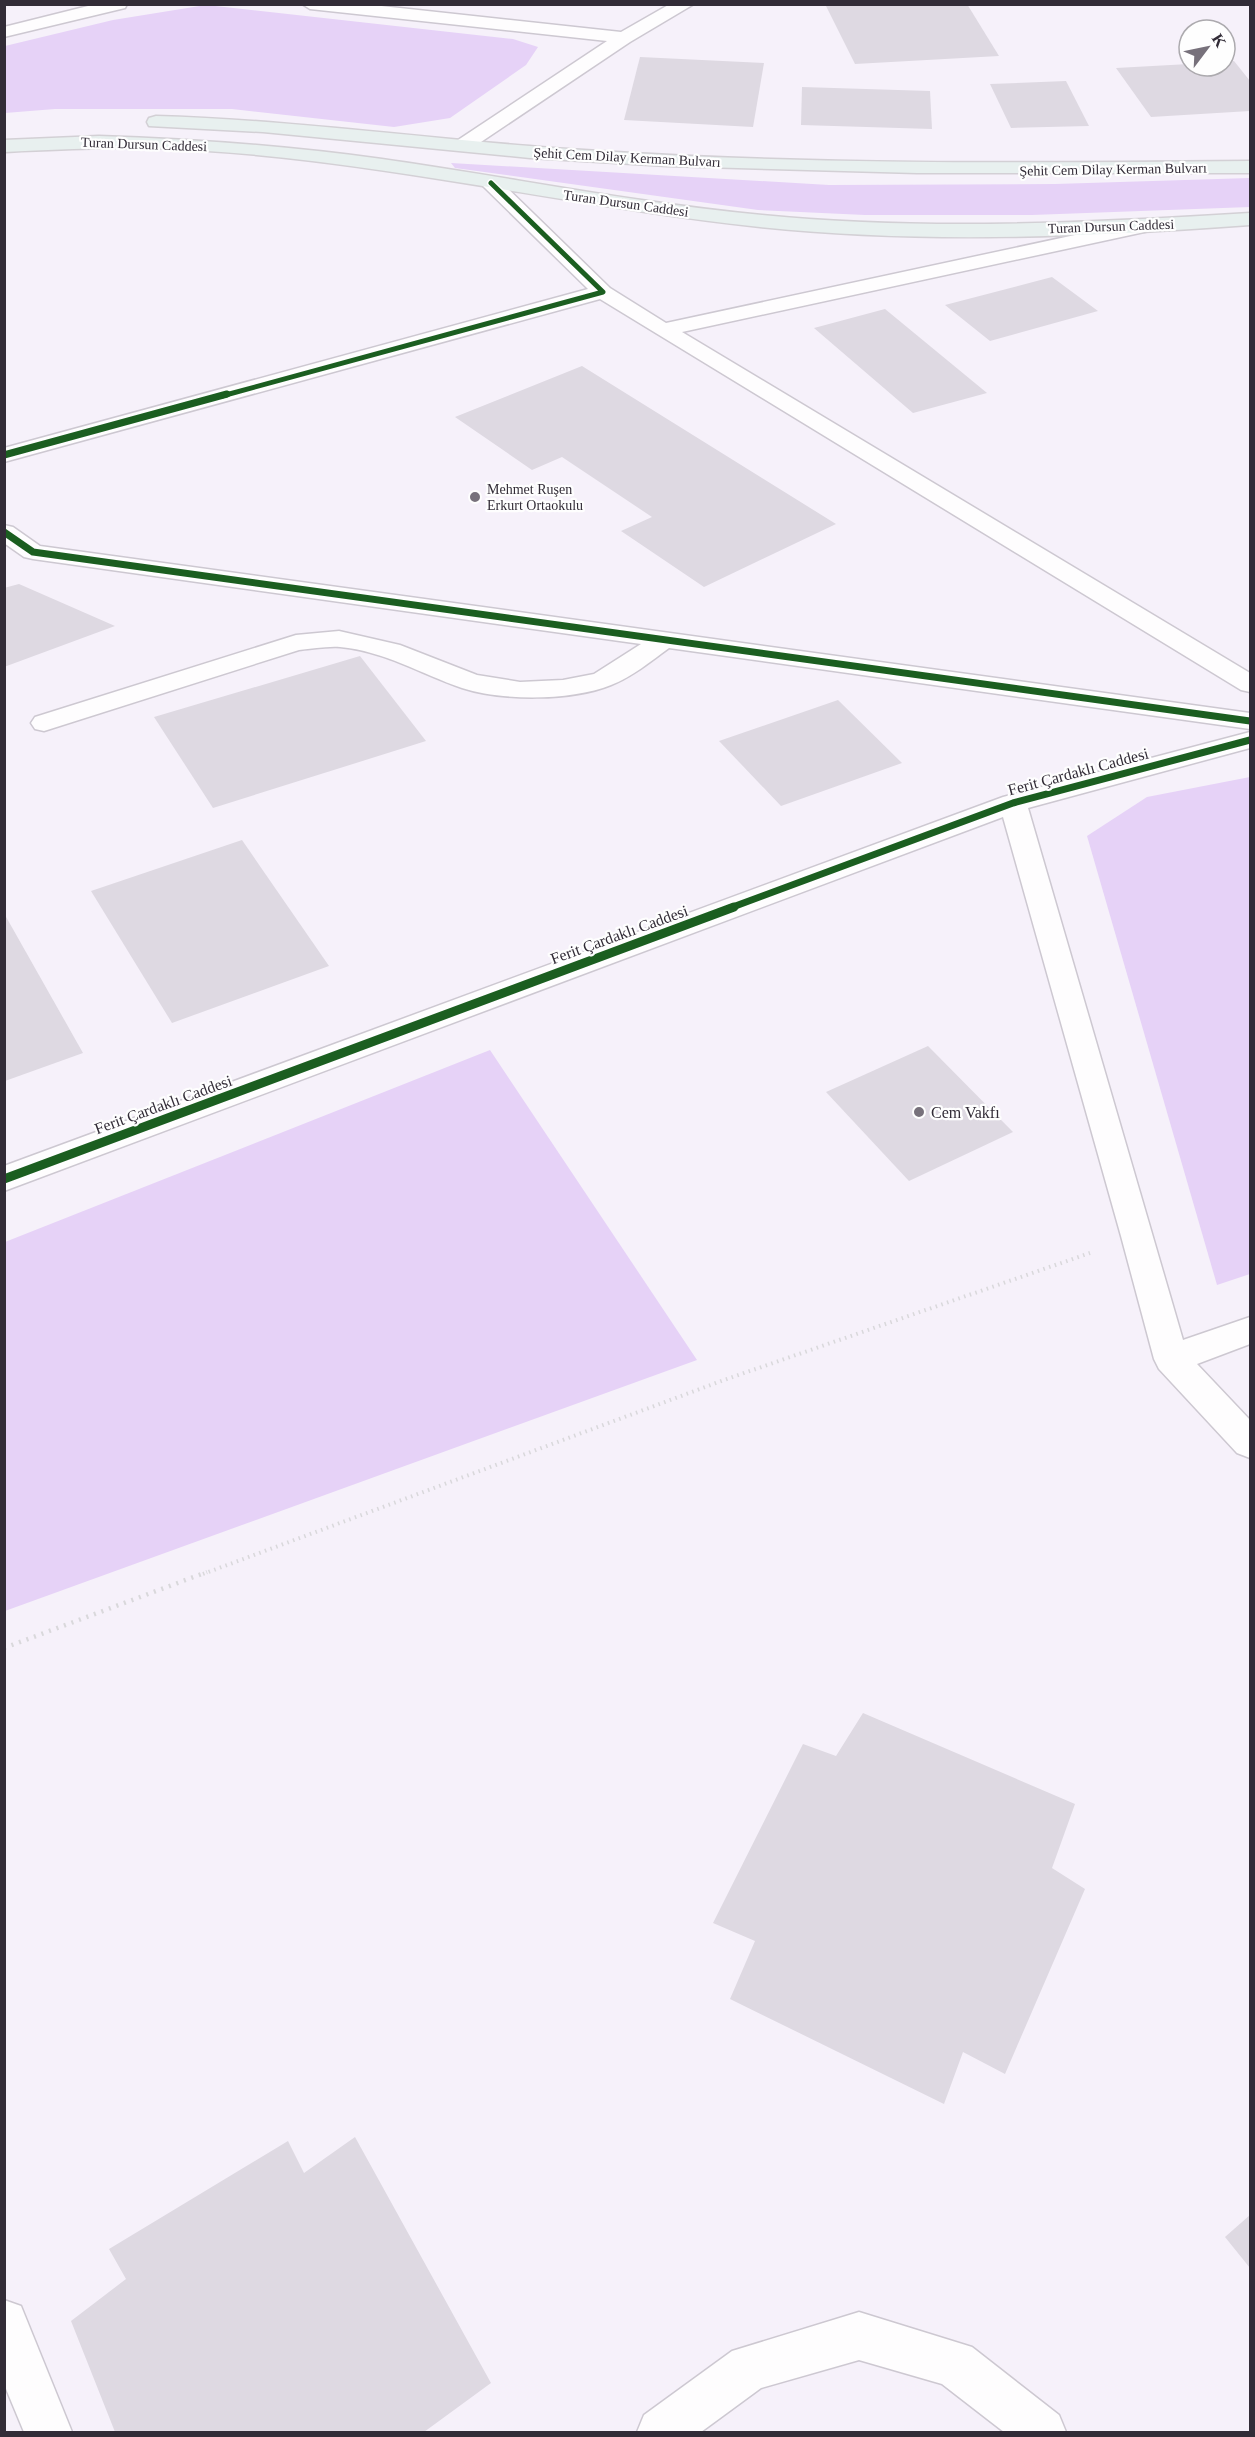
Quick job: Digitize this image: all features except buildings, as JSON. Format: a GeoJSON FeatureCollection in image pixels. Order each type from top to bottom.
{"type":"FeatureCollection","features":[{"type":"Feature","properties":{"kind":"main road","name":"Şehit Cem Dilay Kerman Bulvarı"},"geometry":{"type":"LineString","coordinates":[[139,122],[205,122],[289,128],[585,156],[805,165],[1017,170],[1251,167]]}},
{"type":"Feature","properties":{"kind":"main road","name":"Turan Dursun Caddesi"},"geometry":{"type":"LineString","coordinates":[[4,146],[63,140],[247,149],[670,210],[844,229],[921,231],[1149,225],[1251,219]]}},
{"type":"Feature","properties":{"kind":"street"},"geometry":{"type":"LineString","coordinates":[[4,32],[119,4]]}},
{"type":"Feature","properties":{"kind":"street"},"geometry":{"type":"LineString","coordinates":[[310,4],[624,38]]}},
{"type":"Feature","properties":{"kind":"street"},"geometry":{"type":"LineString","coordinates":[[462,146],[624,38],[669,11],[686,4]]}},
{"type":"Feature","properties":{"kind":"street"},"geometry":{"type":"LineString","coordinates":[[491,183],[603,292],[1251,684]]}},
{"type":"Feature","properties":{"kind":"street"},"geometry":{"type":"LineString","coordinates":[[663,330],[1149,225]]}},
{"type":"Feature","properties":{"kind":"street"},"geometry":{"type":"LineString","coordinates":[[4,455],[603,292]]}},
{"type":"Feature","properties":{"kind":"street"},"geometry":{"type":"LineString","coordinates":[[4,532],[33,552]]}},
{"type":"Feature","properties":{"kind":"street"},"geometry":{"type":"LineString","coordinates":[[4,561],[33,552],[1251,721]]}},
{"type":"Feature","properties":{"kind":"street"},"geometry":{"type":"LineString","coordinates":[[44,723],[296,643],[339,639],[391,650],[471,682],[520,690],[563,688],[602,680],[629,665],[664,639]]}},
{"type":"Feature","properties":{"kind":"street","name":"Ferit Çardaklı Caddesi"},"geometry":{"type":"LineString","coordinates":[[4,1179],[1013,803],[1251,740]]}},
{"type":"Feature","properties":{"kind":"street"},"geometry":{"type":"LineString","coordinates":[[1013,803],[1138,1236],[1171,1359],[1251,1443]]}},
{"type":"Feature","properties":{"kind":"street"},"geometry":{"type":"LineString","coordinates":[[1171,1359],[1251,1330]]}},
{"type":"Feature","properties":{"kind":"street"},"geometry":{"type":"LineString","coordinates":[[4,2323],[48,2433]]}},
{"type":"Feature","properties":{"kind":"street"},"geometry":{"type":"LineString","coordinates":[[661,2433],[749,2368],[858,2336],[955,2364],[1042,2433]]}},
{"type":"Feature","properties":{"kind":"path"},"geometry":{"type":"LineString","coordinates":[[4,1647],[724,1380],[1138,1236]]}},
{"type":"Feature","properties":{"kind":"shaded area"},"geometry":{"type":"Polygon","coordinates":[[[206,5],[513,39],[538,47],[526,65],[450,118],[394,127],[232,109],[55,109],[5,113],[5,46],[113,20],[206,5]]]}},
{"type":"Feature","properties":{"kind":"shaded area"},"geometry":{"type":"Polygon","coordinates":[[[451,163],[829,185],[1055,184],[1250,178],[1250,207],[1032,215],[865,215],[758,210],[455,168],[451,163]]]}},
{"type":"Feature","properties":{"kind":"shaded area"},"geometry":{"type":"Polygon","coordinates":[[[1250,777],[1250,1274],[1217,1285],[1087,836],[1147,797],[1250,777]]]}},
{"type":"Feature","properties":{"kind":"shaded area"},"geometry":{"type":"Polygon","coordinates":[[[490,1050],[697,1360],[5,1611],[5,1242],[490,1050]]]}},
{"type":"Feature","properties":{"kind":"cycle path"},"geometry":{"type":"LineString","coordinates":[[4,455],[603,292],[491,183]]}},
{"type":"Feature","properties":{"kind":"cycle path"},"geometry":{"type":"LineString","coordinates":[[4,532],[33,552],[1250,721]]}},
{"type":"Feature","properties":{"kind":"cycle path"},"geometry":{"type":"LineString","coordinates":[[4,1179],[1013,803],[1250,740]]}},
{"type":"Feature","properties":{"kind":"place","name":"Mehmet Ruşen Erkurt Ortaokulu"},"geometry":{"type":"Point","coordinates":[475,497]}},
{"type":"Feature","properties":{"kind":"place","name":"Cem Vakfı"},"geometry":{"type":"Point","coordinates":[919,1112]}}]}
